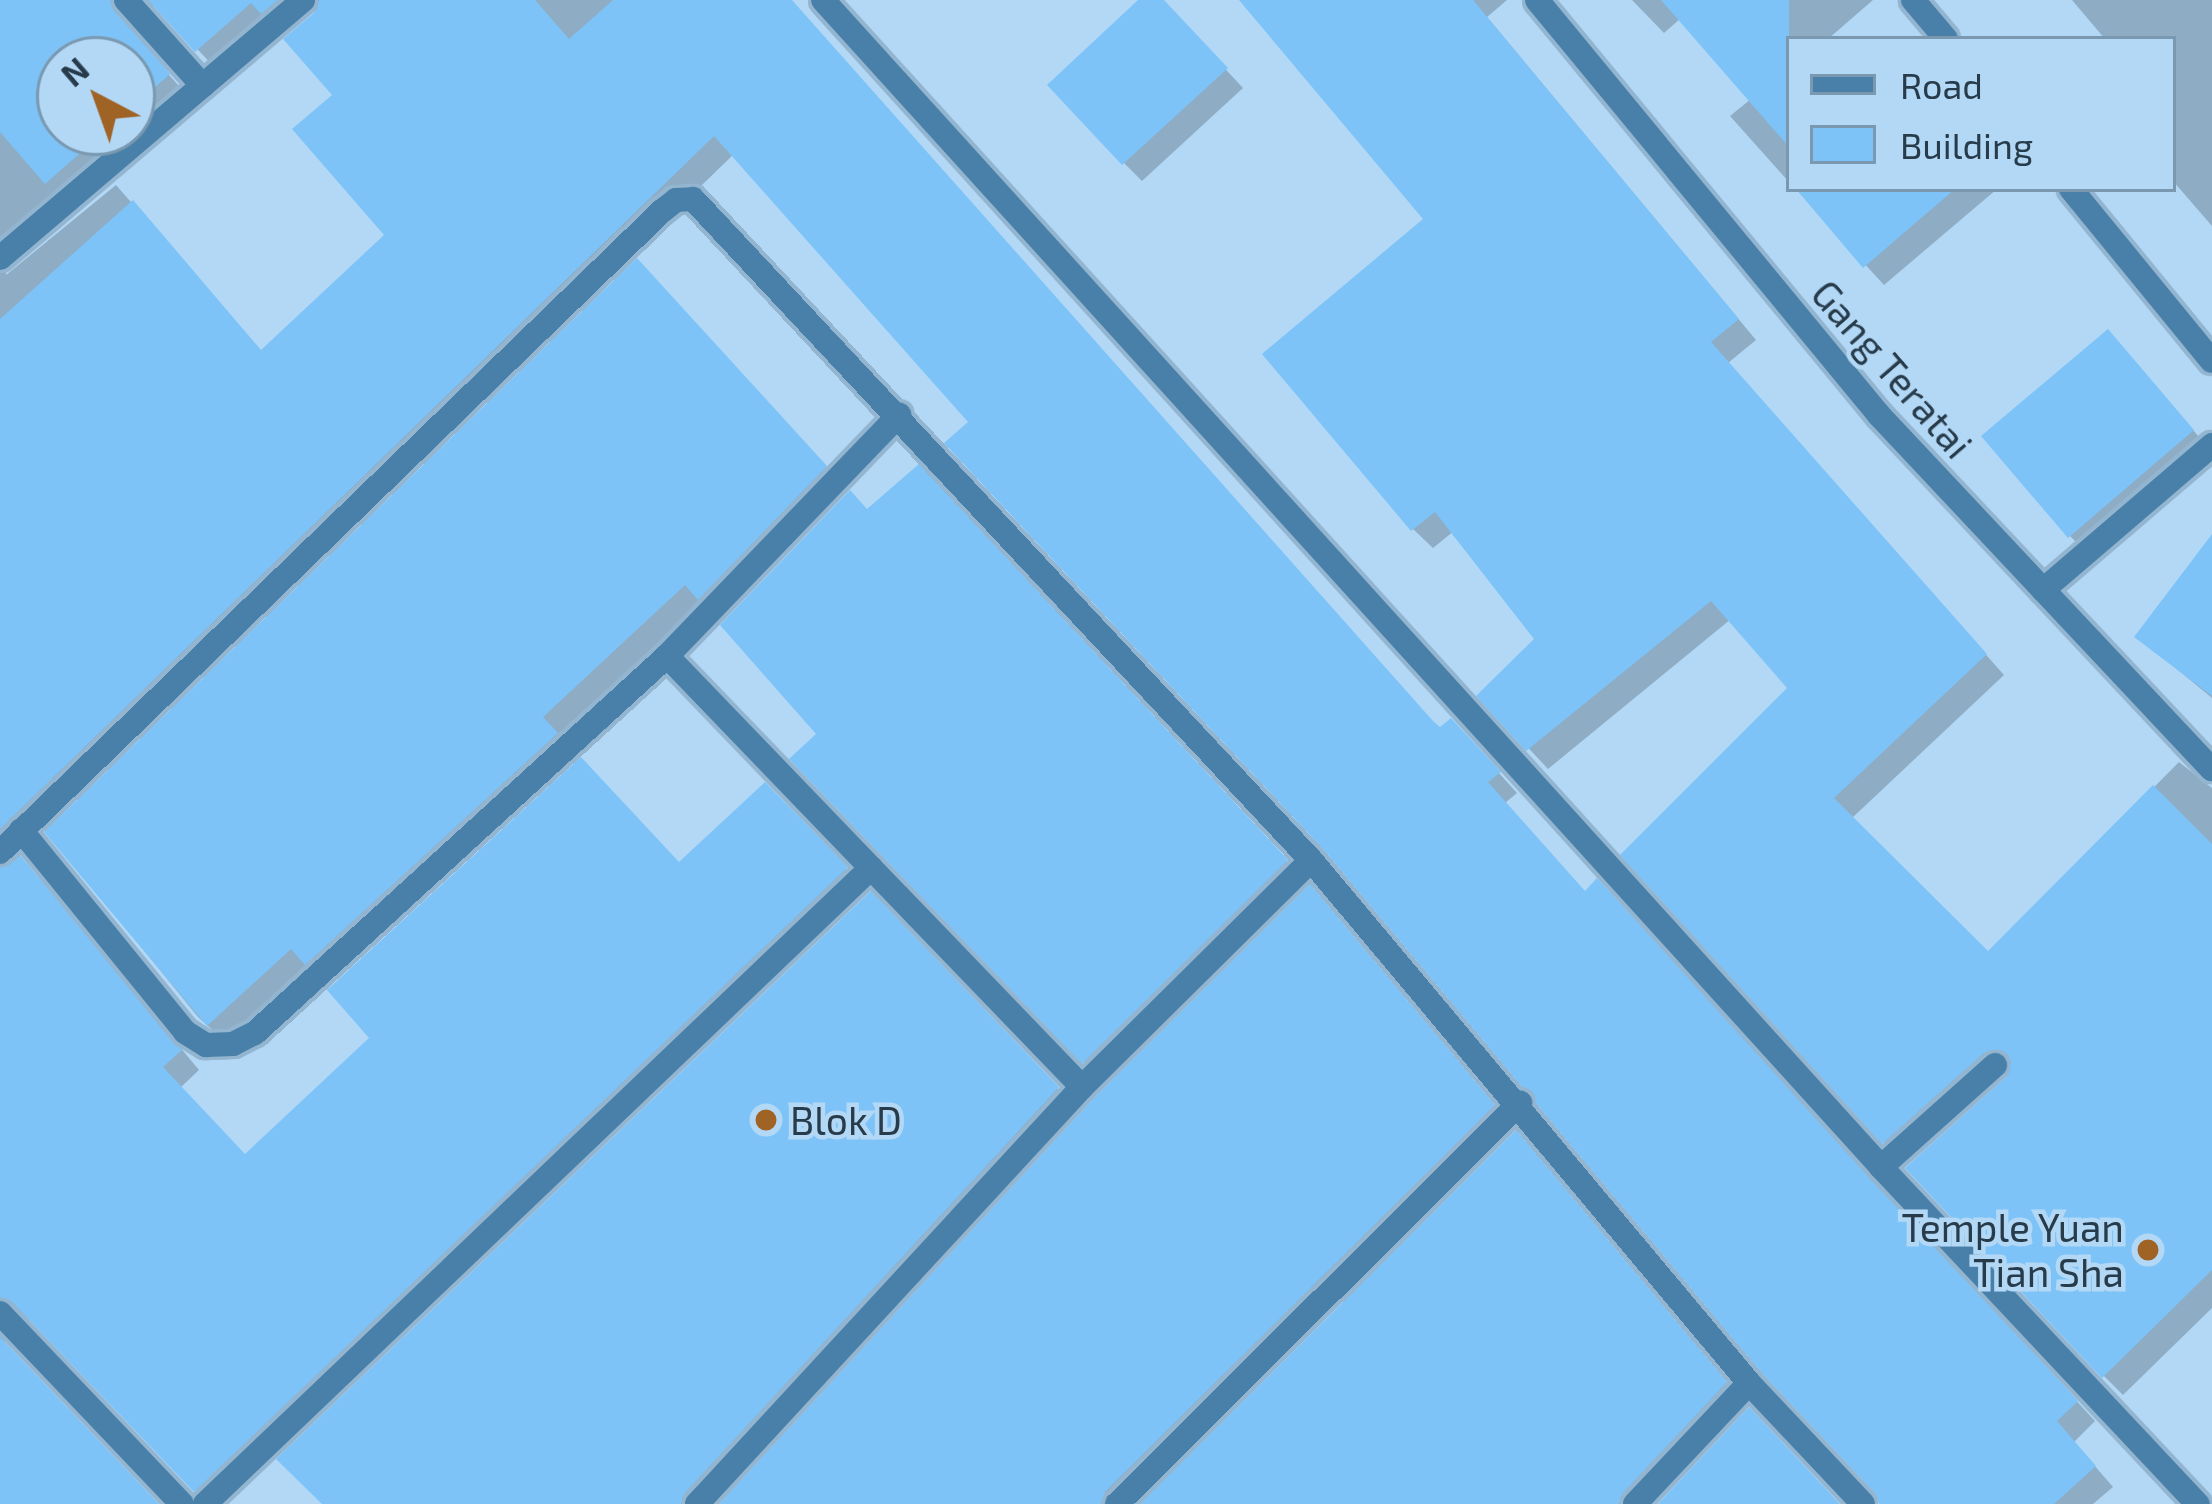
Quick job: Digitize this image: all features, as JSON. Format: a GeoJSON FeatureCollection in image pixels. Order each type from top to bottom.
{"type":"FeatureCollection","features":[{"type":"Feature","properties":{"kind":"street"},"geometry":{"type":"LineString","coordinates":[[126,0],[203,86]]}},
{"type":"Feature","properties":{"kind":"street"},"geometry":{"type":"LineString","coordinates":[[0,258],[303,0]]}},
{"type":"Feature","properties":{"kind":"street"},"geometry":{"type":"LineString","coordinates":[[823,0],[1881,1167],[2198,1504]]}},
{"type":"Feature","properties":{"kind":"street","name":"Gang Teratai"},"geometry":{"type":"LineString","coordinates":[[1537,0],[1880,415],[2212,769]]}},
{"type":"Feature","properties":{"kind":"street"},"geometry":{"type":"LineString","coordinates":[[1913,0],[1943,36]]}},
{"type":"Feature","properties":{"kind":"street"},"geometry":{"type":"LineString","coordinates":[[2073,192],[2212,361]]}},
{"type":"Feature","properties":{"kind":"street"},"geometry":{"type":"LineString","coordinates":[[0,852],[676,200],[693,199],[1310,860],[1520,1103],[1749,1383],[1863,1504]]}},
{"type":"Feature","properties":{"kind":"street"},"geometry":{"type":"LineString","coordinates":[[21,830],[185,1032],[206,1045],[233,1044],[254,1033],[668,656],[899,415]]}},
{"type":"Feature","properties":{"kind":"street"},"geometry":{"type":"LineString","coordinates":[[2043,590],[2212,445]]}},
{"type":"Feature","properties":{"kind":"street"},"geometry":{"type":"LineString","coordinates":[[668,656],[1082,1087]]}},
{"type":"Feature","properties":{"kind":"street"},"geometry":{"type":"LineString","coordinates":[[697,1504],[1082,1087],[1310,860]]}},
{"type":"Feature","properties":{"kind":"street"},"geometry":{"type":"LineString","coordinates":[[205,1504],[364,1358],[871,868]]}},
{"type":"Feature","properties":{"kind":"street"},"geometry":{"type":"LineString","coordinates":[[1881,1167],[1995,1065]]}},
{"type":"Feature","properties":{"kind":"street"},"geometry":{"type":"LineString","coordinates":[[1117,1504],[1520,1103]]}},
{"type":"Feature","properties":{"kind":"street"},"geometry":{"type":"LineString","coordinates":[[0,1313],[182,1504]]}},
{"type":"Feature","properties":{"kind":"street"},"geometry":{"type":"LineString","coordinates":[[1634,1504],[1749,1383]]}},
{"type":"Feature","properties":{"kind":"building"},"geometry":{"type":"Polygon","coordinates":[[[0,0],[110,0],[139,36],[36,36],[36,156],[77,156],[45,184],[0,132],[0,0]]]}},
{"type":"Feature","properties":{"kind":"building"},"geometry":{"type":"Polygon","coordinates":[[[148,0],[278,0],[261,14],[251,3],[195,52],[148,0]]]}},
{"type":"Feature","properties":{"kind":"building"},"geometry":{"type":"Polygon","coordinates":[[[319,0],[535,0],[569,39],[613,0],[792,0],[1433,721],[1440,727],[1451,718],[1501,772],[1488,782],[1585,891],[1597,878],[2078,1401],[2057,1421],[2096,1466],[2054,1504],[1879,1504],[1875,1493],[1761,1372],[1323,849],[944,443],[968,422],[714,136],[0,829],[0,319],[133,200],[261,350],[384,235],[292,129],[332,95],[283,39],[314,13],[319,0]]]}},
{"type":"Feature","properties":{"kind":"building"},"geometry":{"type":"Polygon","coordinates":[[[1138,0],[1164,0],[1228,68],[1122,165],[1047,85],[1138,0]]]}},
{"type":"Feature","properties":{"kind":"building"},"geometry":{"type":"Polygon","coordinates":[[[1239,0],[1473,0],[1739,319],[1711,342],[1987,654],[1834,798],[1988,951],[2153,785],[2212,844],[2212,1270],[2102,1378],[1905,1168],[2006,1077],[2011,1063],[2006,1053],[1984,1053],[1882,1144],[1620,855],[1787,688],[1711,601],[1526,751],[1476,696],[1534,639],[1435,512],[1411,531],[1262,354],[1423,219],[1239,0]]]}},
{"type":"Feature","properties":{"kind":"building"},"geometry":{"type":"Polygon","coordinates":[[[1661,0],[1789,0],[1786,144],[1661,0]]]}},
{"type":"Feature","properties":{"kind":"building"},"geometry":{"type":"Polygon","coordinates":[[[156,57],[170,74],[156,86],[156,57]]]}},
{"type":"Feature","properties":{"kind":"building"},"geometry":{"type":"Polygon","coordinates":[[[1799,192],[1952,192],[1863,268],[1799,192]]]}},
{"type":"Feature","properties":{"kind":"building"},"geometry":{"type":"Polygon","coordinates":[[[637,258],[827,466],[698,600],[685,585],[543,717],[558,733],[305,965],[291,949],[207,1026],[44,832],[637,258]]]}},
{"type":"Feature","properties":{"kind":"building"},"geometry":{"type":"Polygon","coordinates":[[[2108,329],[2194,430],[2068,538],[1981,436],[2108,329]]]}},
{"type":"Feature","properties":{"kind":"building"},"geometry":{"type":"Polygon","coordinates":[[[919,464],[1288,860],[1082,1064],[789,759],[816,734],[720,625],[850,490],[867,509],[919,464]]]}},
{"type":"Feature","properties":{"kind":"building"},"geometry":{"type":"Polygon","coordinates":[[[2212,534],[2212,696],[2134,637],[2212,534]]]}},
{"type":"Feature","properties":{"kind":"building"},"geometry":{"type":"Polygon","coordinates":[[[581,757],[679,862],[765,782],[848,867],[194,1492],[12,1302],[0,1297],[0,868],[20,855],[182,1050],[163,1067],[245,1154],[369,1038],[327,990],[581,757]]]}},
{"type":"Feature","properties":{"kind":"building"},"geometry":{"type":"Polygon","coordinates":[[[1310,884],[1495,1105],[1105,1492],[1101,1504],[719,1504],[1094,1098],[1310,884]]]}},
{"type":"Feature","properties":{"kind":"building"},"geometry":{"type":"Polygon","coordinates":[[[871,891],[1059,1087],[685,1493],[681,1504],[322,1504],[276,1459],[871,891]]]}},
{"type":"Feature","properties":{"kind":"building"},"geometry":{"type":"Polygon","coordinates":[[[1516,1130],[1727,1382],[1623,1493],[1619,1504],[1140,1504],[1516,1130]]]}},
{"type":"Feature","properties":{"kind":"building"},"geometry":{"type":"Polygon","coordinates":[[[0,1337],[159,1504],[0,1504],[0,1337]]]}},
{"type":"Feature","properties":{"kind":"building"},"geometry":{"type":"Polygon","coordinates":[[[1749,1407],[1840,1504],[1658,1504],[1749,1407]]]}},
{"type":"Feature","properties":{"kind":"place","name":"Blok D"},"geometry":{"type":"Point","coordinates":[766,1120]}},
{"type":"Feature","properties":{"kind":"place","name":"Temple Yuan Tian Sha"},"geometry":{"type":"Point","coordinates":[2148,1250]}}]}
